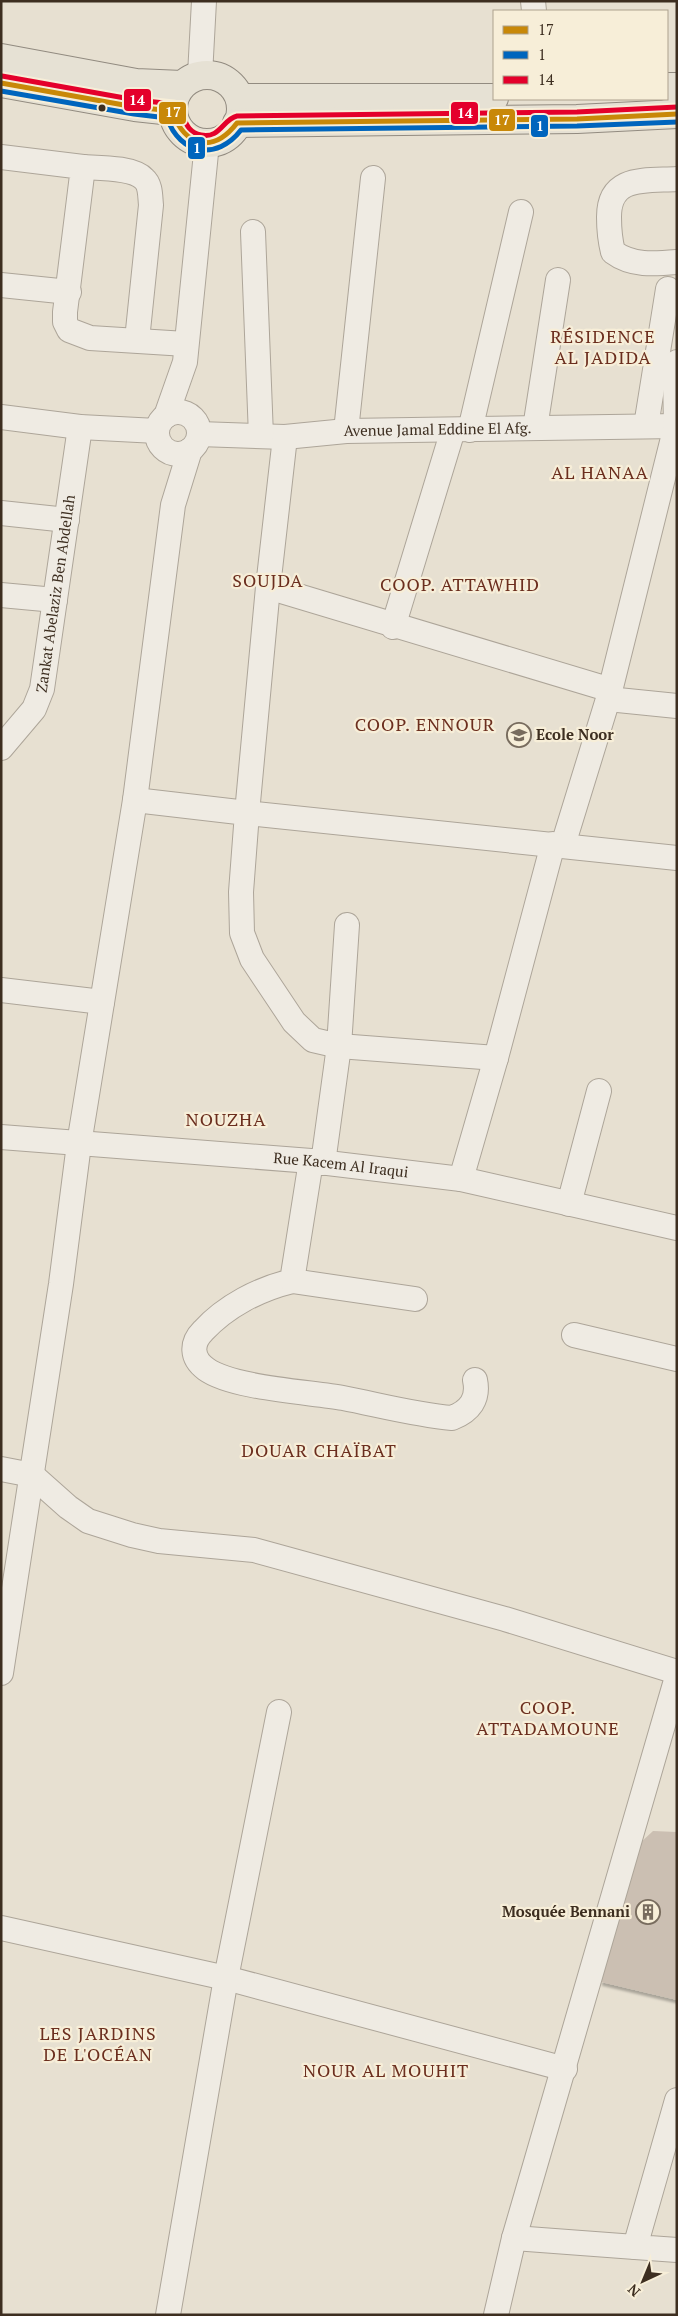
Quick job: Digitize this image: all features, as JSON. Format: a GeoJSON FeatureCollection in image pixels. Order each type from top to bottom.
{"type":"FeatureCollection","features":[{"type":"Feature","properties":{"kind":"main road"},"geometry":{"type":"LineString","coordinates":[[1,58],[136,84],[218,77],[227,82],[238,110],[231,133],[223,139],[207,143],[186,137],[174,121],[173,102],[191,80]]}},
{"type":"Feature","properties":{"kind":"main road"},"geometry":{"type":"LineString","coordinates":[[1,82],[135,107],[172,111]]}},
{"type":"Feature","properties":{"kind":"main road"},"geometry":{"type":"LineString","coordinates":[[238,110],[492,94]]}},
{"type":"Feature","properties":{"kind":"main road"},"geometry":{"type":"LineString","coordinates":[[238,110],[577,119],[677,114]]}},
{"type":"Feature","properties":{"kind":"street"},"geometry":{"type":"LineString","coordinates":[[191,80],[204,1]]}},
{"type":"Feature","properties":{"kind":"street"},"geometry":{"type":"LineString","coordinates":[[173,505],[162,432],[185,353],[207,143]]}},
{"type":"Feature","properties":{"kind":"street"},"geometry":{"type":"LineString","coordinates":[[1,157],[134,172],[144,178],[150,190],[151,205],[137,340]]}},
{"type":"Feature","properties":{"kind":"street"},"geometry":{"type":"LineString","coordinates":[[83,167],[69,292],[65,312],[65,322],[69,330],[90,338],[137,340],[185,353]]}},
{"type":"Feature","properties":{"kind":"street"},"geometry":{"type":"LineString","coordinates":[[346,431],[373,178]]}},
{"type":"Feature","properties":{"kind":"street"},"geometry":{"type":"LineString","coordinates":[[677,179],[630,183],[621,186],[613,194],[609,203],[609,218],[613,252],[625,261],[640,263],[677,262]]}},
{"type":"Feature","properties":{"kind":"street"},"geometry":{"type":"LineString","coordinates":[[394,627],[462,430],[521,212]]}},
{"type":"Feature","properties":{"kind":"street"},"geometry":{"type":"LineString","coordinates":[[253,232],[261,436]]}},
{"type":"Feature","properties":{"kind":"street"},"geometry":{"type":"LineString","coordinates":[[535,428],[558,280]]}},
{"type":"Feature","properties":{"kind":"street"},"geometry":{"type":"LineString","coordinates":[[1,285],[69,292]]}},
{"type":"Feature","properties":{"kind":"street"},"geometry":{"type":"LineString","coordinates":[[646,426],[668,289]]}},
{"type":"Feature","properties":{"kind":"street"},"geometry":{"type":"LineString","coordinates":[[1,1673],[61,1284],[79,1144],[135,800],[173,505],[194,434],[185,353]]}},
{"type":"Feature","properties":{"kind":"street"},"geometry":{"type":"LineString","coordinates":[[461,1179],[558,844],[609,694],[676,426],[675,376],[677,362]]}},
{"type":"Feature","properties":{"kind":"street"},"geometry":{"type":"LineString","coordinates":[[162,432],[177,412],[194,434]]}},
{"type":"Feature","properties":{"kind":"street"},"geometry":{"type":"LineString","coordinates":[[1,417],[80,427],[162,432],[179,454],[194,434]]}},
{"type":"Feature","properties":{"kind":"street","name":"Avenue Jamal Eddine El Afg."},"geometry":{"type":"LineString","coordinates":[[194,434],[285,437],[346,431],[676,426]]}},
{"type":"Feature","properties":{"kind":"street","name":"Zankat Abelaziz Ben Abdellah"},"geometry":{"type":"LineString","coordinates":[[1,748],[9,726],[34,708],[40,698],[80,427]]}},
{"type":"Feature","properties":{"kind":"street"},"geometry":{"type":"LineString","coordinates":[[285,437],[268,587],[247,813],[241,892],[242,933],[252,959],[294,1022],[313,1040],[339,1046],[496,1058]]}},
{"type":"Feature","properties":{"kind":"street"},"geometry":{"type":"LineString","coordinates":[[1,513],[67,520]]}},
{"type":"Feature","properties":{"kind":"street"},"geometry":{"type":"LineString","coordinates":[[268,587],[609,694],[677,706]]}},
{"type":"Feature","properties":{"kind":"street"},"geometry":{"type":"LineString","coordinates":[[1,595],[55,600]]}},
{"type":"Feature","properties":{"kind":"street"},"geometry":{"type":"LineString","coordinates":[[135,800],[677,858]]}},
{"type":"Feature","properties":{"kind":"street"},"geometry":{"type":"LineString","coordinates":[[292,1281],[339,1046],[347,924]]}},
{"type":"Feature","properties":{"kind":"street"},"geometry":{"type":"LineString","coordinates":[[1,990],[102,1002]]}},
{"type":"Feature","properties":{"kind":"street"},"geometry":{"type":"LineString","coordinates":[[569,1204],[599,1091]]}},
{"type":"Feature","properties":{"kind":"street","name":"Rue Kacem Al Iraqui"},"geometry":{"type":"LineString","coordinates":[[1,1137],[317,1162],[461,1179],[677,1228]]}},
{"type":"Feature","properties":{"kind":"street"},"geometry":{"type":"LineString","coordinates":[[415,1300],[292,1281],[270,1286],[247,1298],[210,1323],[196,1338],[194,1349],[196,1360],[207,1370],[246,1382],[452,1418],[468,1410],[475,1399],[475,1380]]}},
{"type":"Feature","properties":{"kind":"street"},"geometry":{"type":"LineString","coordinates":[[574,1335],[677,1359]]}},
{"type":"Feature","properties":{"kind":"street"},"geometry":{"type":"LineString","coordinates":[[1,1469],[32,1475],[68,1507],[88,1521],[132,1536],[159,1541],[254,1550],[505,1619],[677,1672]]}},
{"type":"Feature","properties":{"kind":"street"},"geometry":{"type":"LineString","coordinates":[[496,2315],[514,2238],[565,2069],[677,1677]]}},
{"type":"Feature","properties":{"kind":"street"},"geometry":{"type":"LineString","coordinates":[[168,2315],[226,1978],[279,1712]]}},
{"type":"Feature","properties":{"kind":"street"},"geometry":{"type":"LineString","coordinates":[[1,1928],[226,1978],[565,2069]]}},
{"type":"Feature","properties":{"kind":"street"},"geometry":{"type":"LineString","coordinates":[[635,2247],[677,2100]]}},
{"type":"Feature","properties":{"kind":"street"},"geometry":{"type":"LineString","coordinates":[[514,2238],[677,2250]]}},
{"type":"Feature","properties":{"kind":"building","name":"Mosquée Bennani"},"geometry":{"type":"Polygon","coordinates":[[[653,1831],[677,1832],[677,2000],[597,1981],[639,1844],[653,1831]]]}},
{"type":"Feature","properties":{"kind":"transit line","name":"14"},"geometry":{"type":"LineString","coordinates":[[2,76],[136,100],[174,104],[178,107],[190,130],[201,135],[217,132],[228,121],[237,116],[577,112],[677,107]]}},
{"type":"Feature","properties":{"kind":"transit line","name":"17"},"geometry":{"type":"LineString","coordinates":[[1,83],[135,107],[172,111],[184,132],[192,139],[200,142],[219,139],[237,123],[577,119],[677,114]]}},
{"type":"Feature","properties":{"kind":"transit line","name":"1"},"geometry":{"type":"LineString","coordinates":[[1,91],[167,118],[181,140],[200,150],[210,150],[221,146],[231,140],[241,130],[577,126],[677,122]]}},
{"type":"Feature","properties":{"kind":"place","name":"Ecole Noor"},"geometry":{"type":"Point","coordinates":[519,735]}},
{"type":"Feature","properties":{"kind":"place","name":"Mosquée Bennani"},"geometry":{"type":"Point","coordinates":[648,1912]}},
{"type":"Feature","properties":{"kind":"district","name":"RÉSIDENCE AL JADIDA"},"geometry":{"type":"Point","coordinates":[603,347]}},
{"type":"Feature","properties":{"kind":"district","name":"AL HANAA"},"geometry":{"type":"Point","coordinates":[600,473]}},
{"type":"Feature","properties":{"kind":"district","name":"SOUJDA"},"geometry":{"type":"Point","coordinates":[268,581]}},
{"type":"Feature","properties":{"kind":"district","name":"COOP. ATTAWHID"},"geometry":{"type":"Point","coordinates":[460,585]}},
{"type":"Feature","properties":{"kind":"district","name":"COOP. ENNOUR"},"geometry":{"type":"Point","coordinates":[425,725]}},
{"type":"Feature","properties":{"kind":"district","name":"NOUZHA"},"geometry":{"type":"Point","coordinates":[226,1120]}},
{"type":"Feature","properties":{"kind":"district","name":"DOUAR CHAÏBAT"},"geometry":{"type":"Point","coordinates":[319,1451]}},
{"type":"Feature","properties":{"kind":"district","name":"COOP. ATTADAMOUNE"},"geometry":{"type":"Point","coordinates":[548,1718]}},
{"type":"Feature","properties":{"kind":"district","name":"LES JARDINS DE L'OCÉAN"},"geometry":{"type":"Point","coordinates":[98,2044]}},
{"type":"Feature","properties":{"kind":"district","name":"NOUR AL MOUHIT"},"geometry":{"type":"Point","coordinates":[386,2071]}}]}
